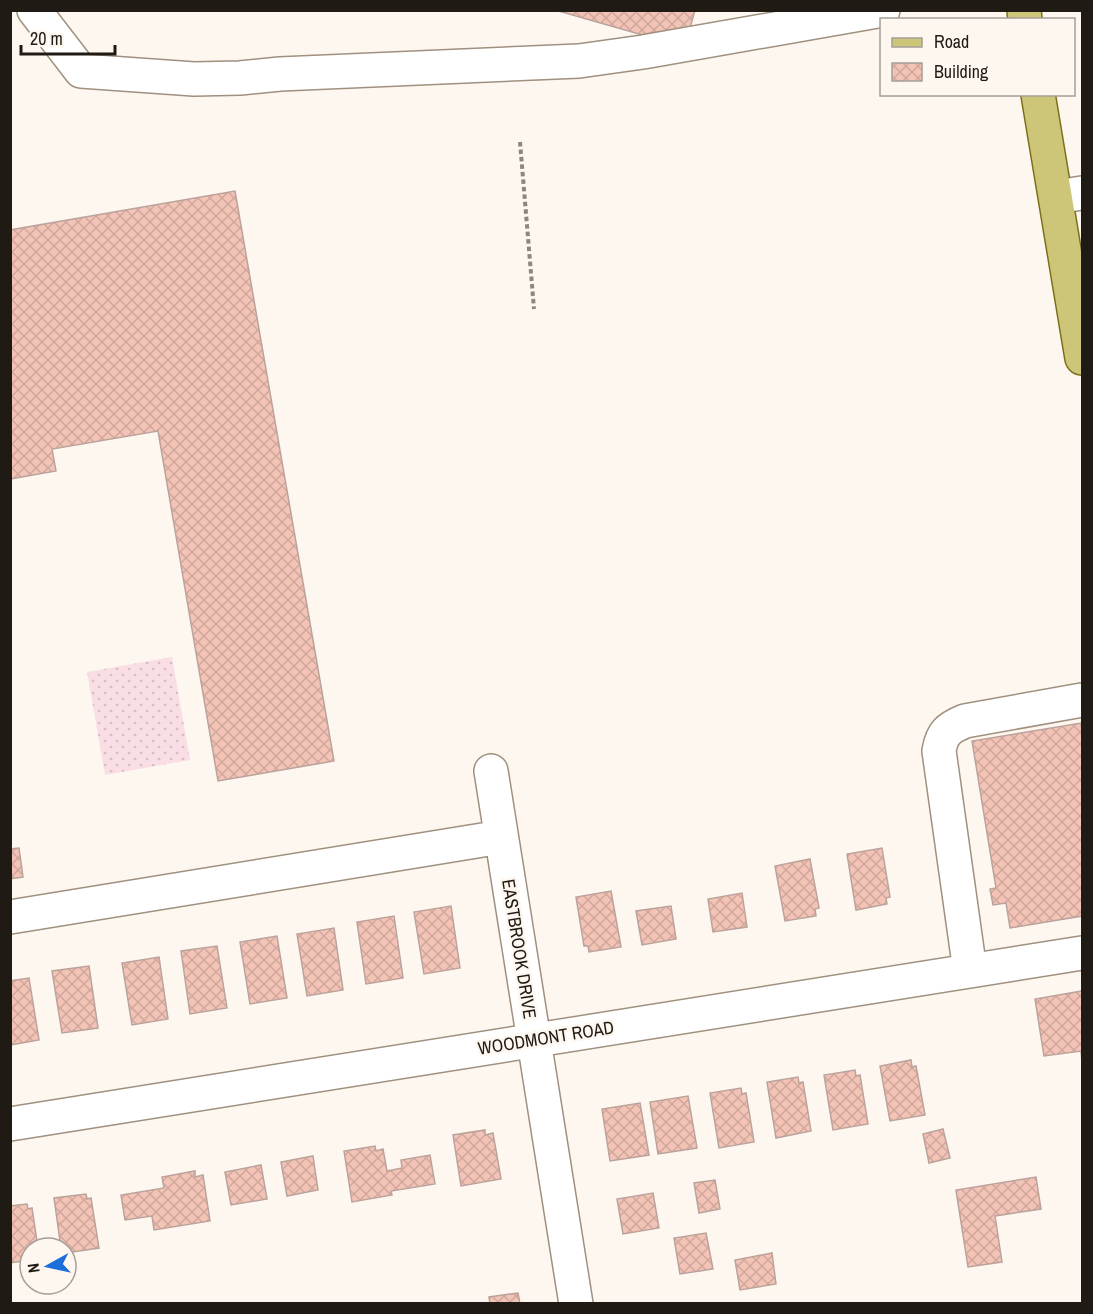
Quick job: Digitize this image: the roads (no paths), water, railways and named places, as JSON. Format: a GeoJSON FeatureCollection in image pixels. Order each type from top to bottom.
{"type":"FeatureCollection","features":[{"type":"Feature","properties":{"kind":"main road"},"geometry":{"type":"LineString","coordinates":[[1039,96],[1069,195],[1083,358]]}},
{"type":"Feature","properties":{"kind":"street"},"geometry":{"type":"LineString","coordinates":[[34,10],[81,70],[194,79],[579,61],[883,10]]}},
{"type":"Feature","properties":{"kind":"street"},"geometry":{"type":"LineString","coordinates":[[970,971],[939,751],[941,739],[950,727],[964,721],[1083,700]]}},
{"type":"Feature","properties":{"kind":"street","name":"EASTBROOK DRIVE"},"geometry":{"type":"LineString","coordinates":[[491,771],[576,1304]]}},
{"type":"Feature","properties":{"kind":"street"},"geometry":{"type":"LineString","coordinates":[[10,917],[501,837]]}},
{"type":"Feature","properties":{"kind":"street","name":"WOODMONT ROAD"},"geometry":{"type":"LineString","coordinates":[[10,1124],[1083,953]]}}]}
